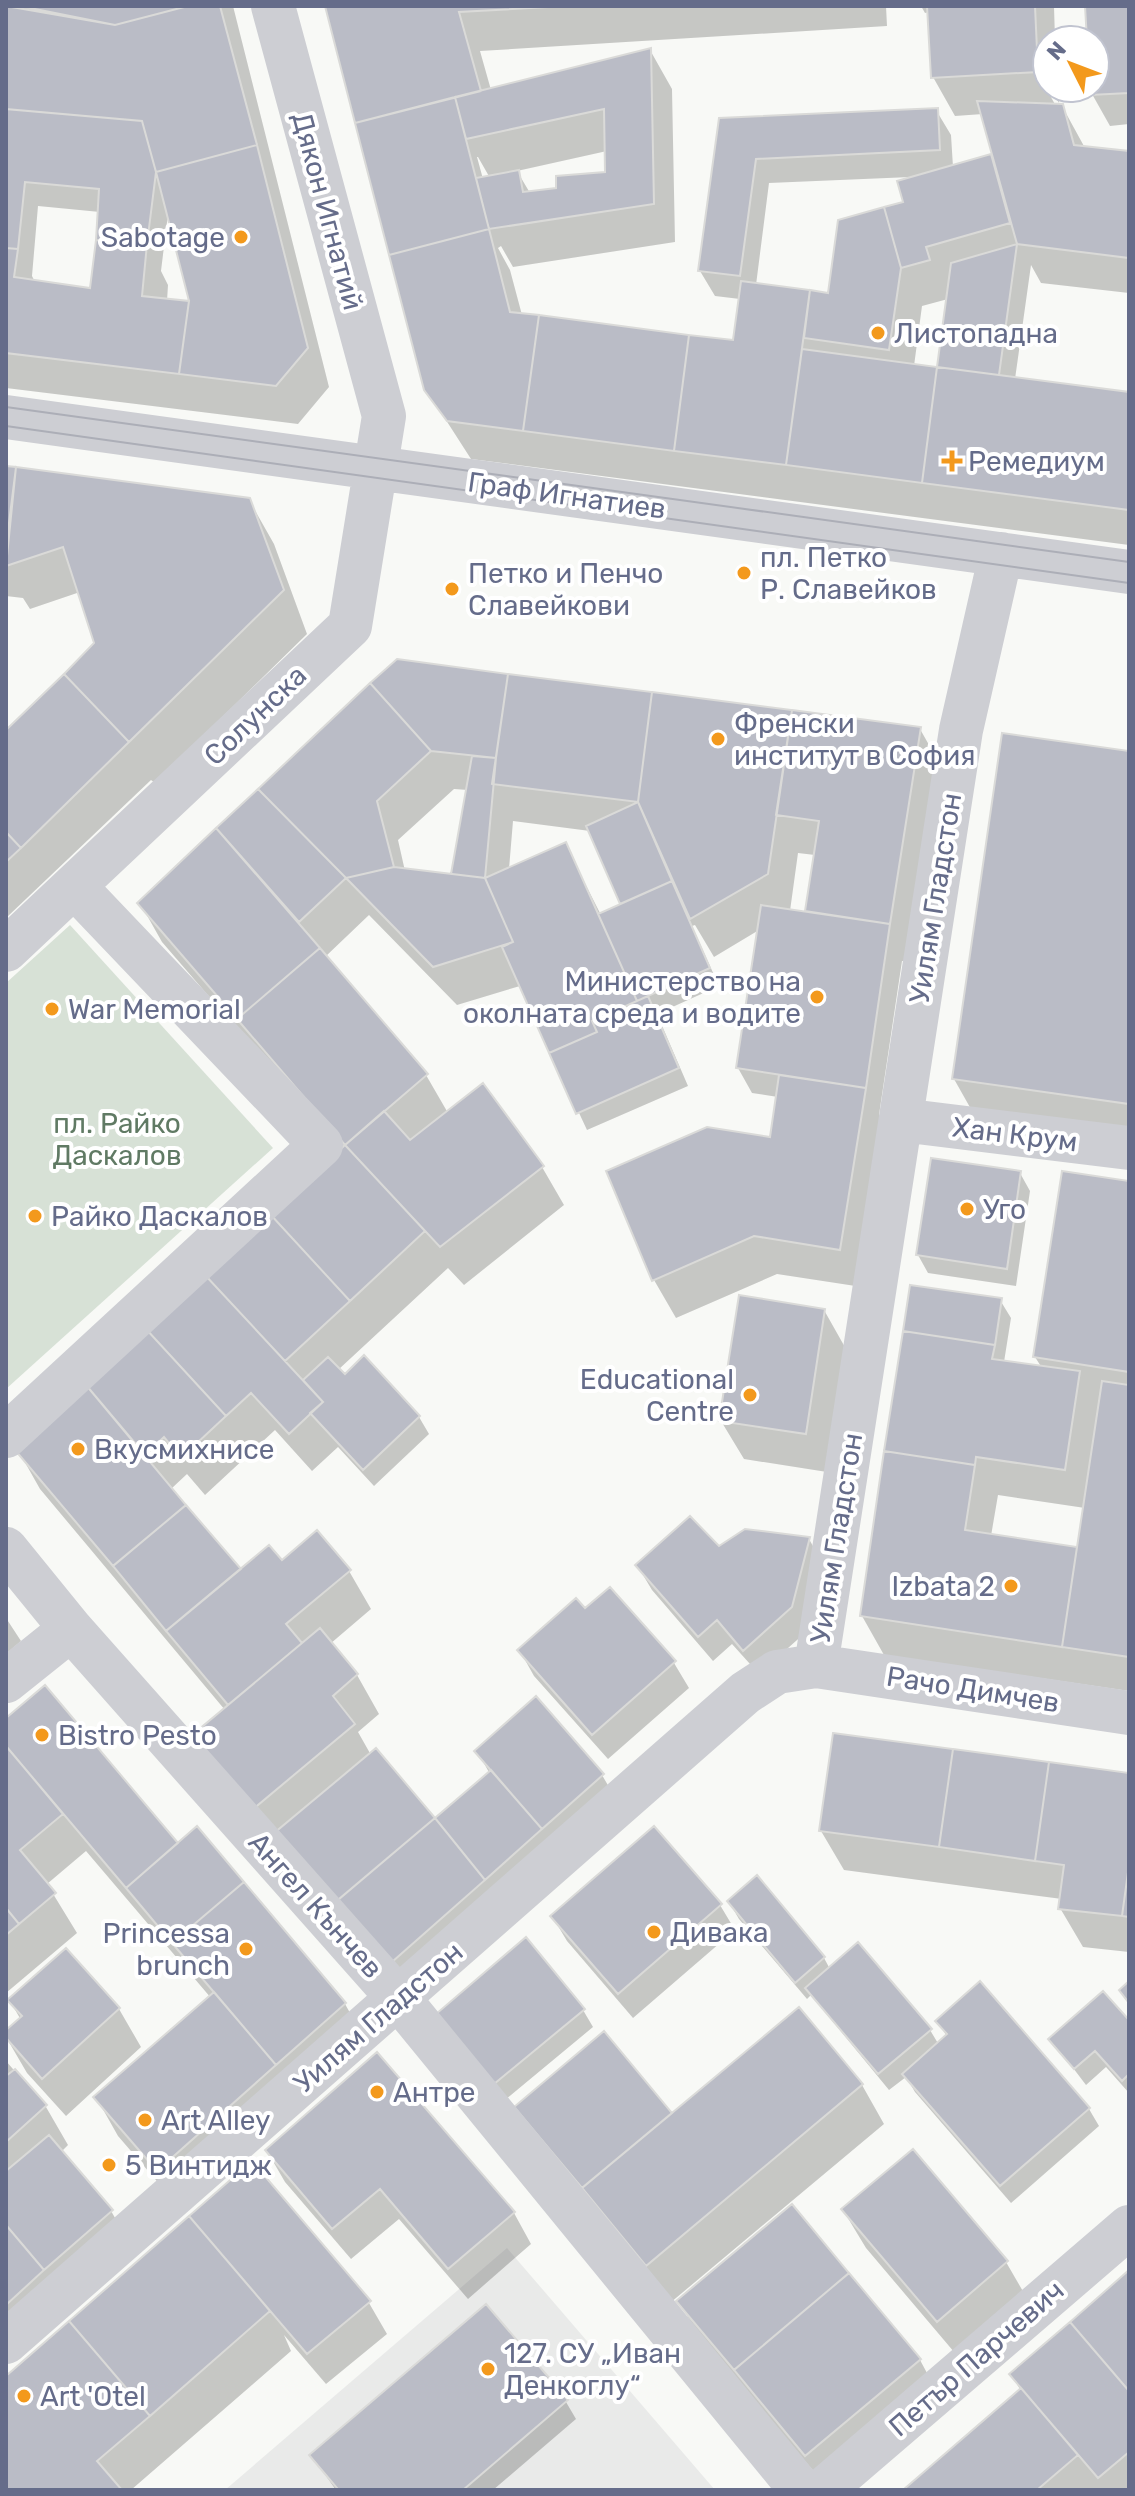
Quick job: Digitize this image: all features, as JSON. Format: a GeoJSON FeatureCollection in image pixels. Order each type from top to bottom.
{"type":"FeatureCollection","features":[{"type":"Feature","properties":{"kind":"street","name":"Дякон Игнатий"},"geometry":{"type":"LineString","coordinates":[[273,6],[384,416]]}},
{"type":"Feature","properties":{"kind":"street","name":"Солунска"},"geometry":{"type":"LineString","coordinates":[[6,950],[350,626],[384,416]]}},
{"type":"Feature","properties":{"kind":"street","name":"Граф Игнатиев"},"geometry":{"type":"LineString","coordinates":[[6,417],[1129,572]]}},
{"type":"Feature","properties":{"kind":"street","name":"Уилям Гладстон"},"geometry":{"type":"LineString","coordinates":[[6,2342],[745,1693],[777,1672],[816,1666],[961,730],[988,623],[1001,554]]}},
{"type":"Feature","properties":{"kind":"street"},"geometry":{"type":"LineString","coordinates":[[6,1436],[321,1145],[75,887]]}},
{"type":"Feature","properties":{"kind":"street","name":"Хан Крум"},"geometry":{"type":"LineString","coordinates":[[901,1120],[1129,1148]]}},
{"type":"Feature","properties":{"kind":"street","name":"Ангел Кънчев"},"geometry":{"type":"LineString","coordinates":[[6,1549],[71,1629],[399,1999],[801,2490]]}},
{"type":"Feature","properties":{"kind":"street"},"geometry":{"type":"LineString","coordinates":[[6,1681],[71,1629]]}},
{"type":"Feature","properties":{"kind":"street","name":"Рачо Димчев"},"geometry":{"type":"LineString","coordinates":[[816,1666],[1129,1713]]}},
{"type":"Feature","properties":{"kind":"street","name":"Петър Парчевич"},"geometry":{"type":"LineString","coordinates":[[823,2490],[1129,2227]]}},
{"type":"Feature","properties":{"kind":"shaded area","name":"127. СУ „Иван Денкоглу“"},"geometry":{"type":"Polygon","coordinates":[[[507,2248],[715,2490],[225,2490],[507,2248]]]}},
{"type":"Feature","properties":{"kind":"green space","name":"пл. Райко Даскалов"},"geometry":{"type":"Polygon","coordinates":[[[70,925],[273,1148],[6,1389],[6,983],[70,925]]]}},
{"type":"Feature","properties":{"kind":"building"},"geometry":{"type":"Polygon","coordinates":[[[6,6],[115,25],[188,6],[220,6],[257,145],[156,172],[142,121],[6,109],[6,6]]]}},
{"type":"Feature","properties":{"kind":"building"},"geometry":{"type":"Polygon","coordinates":[[[20,6],[188,6],[115,25],[20,6]]]}},
{"type":"Feature","properties":{"kind":"building"},"geometry":{"type":"Polygon","coordinates":[[[325,6],[566,6],[459,12],[481,91],[355,123],[325,6]]]}},
{"type":"Feature","properties":{"kind":"building"},"geometry":{"type":"Polygon","coordinates":[[[927,6],[1035,6],[1036,24],[1031,24],[1031,72],[931,78],[927,6]]]}},
{"type":"Feature","properties":{"kind":"building"},"geometry":{"type":"Polygon","coordinates":[[[1085,6],[1129,6],[1129,93],[1111,94],[1111,24],[1086,24],[1085,6]]]}},
{"type":"Feature","properties":{"kind":"building"},"geometry":{"type":"Polygon","coordinates":[[[651,48],[654,204],[489,229],[476,178],[519,170],[523,192],[556,188],[556,176],[605,172],[604,109],[466,139],[455,97],[651,48]]]}},
{"type":"Feature","properties":{"kind":"building"},"geometry":{"type":"Polygon","coordinates":[[[455,97],[489,229],[389,255],[355,123],[455,97]]]}},
{"type":"Feature","properties":{"kind":"building"},"geometry":{"type":"Polygon","coordinates":[[[977,101],[1063,104],[1074,145],[1129,151],[1129,258],[1017,244],[977,101]]]}},
{"type":"Feature","properties":{"kind":"building"},"geometry":{"type":"Polygon","coordinates":[[[938,108],[940,150],[756,159],[740,276],[698,271],[719,118],[938,108]]]}},
{"type":"Feature","properties":{"kind":"building"},"geometry":{"type":"Polygon","coordinates":[[[6,109],[142,121],[156,172],[147,244],[96,240],[99,189],[25,182],[18,249],[6,248],[6,109]]]}},
{"type":"Feature","properties":{"kind":"building"},"geometry":{"type":"Polygon","coordinates":[[[257,145],[308,348],[276,386],[179,374],[189,301],[156,172],[257,145]]]}},
{"type":"Feature","properties":{"kind":"building"},"geometry":{"type":"Polygon","coordinates":[[[991,154],[1010,223],[926,247],[930,260],[901,268],[884,207],[903,202],[897,181],[991,154]]]}},
{"type":"Feature","properties":{"kind":"building"},"geometry":{"type":"Polygon","coordinates":[[[884,207],[901,268],[889,350],[804,338],[810,290],[828,293],[838,220],[884,207]]]}},
{"type":"Feature","properties":{"kind":"building"},"geometry":{"type":"Polygon","coordinates":[[[489,229],[510,312],[539,315],[523,431],[447,421],[424,390],[389,255],[489,229]]]}},
{"type":"Feature","properties":{"kind":"building"},"geometry":{"type":"Polygon","coordinates":[[[96,240],[147,244],[142,296],[189,301],[179,374],[6,353],[6,248],[18,249],[14,277],[90,288],[96,240]]]}},
{"type":"Feature","properties":{"kind":"building"},"geometry":{"type":"Polygon","coordinates":[[[1017,244],[999,375],[937,367],[951,263],[1017,244]]]}},
{"type":"Feature","properties":{"kind":"building"},"geometry":{"type":"Polygon","coordinates":[[[741,281],[810,290],[786,465],[674,451],[689,335],[733,340],[741,281]]]}},
{"type":"Feature","properties":{"kind":"building"},"geometry":{"type":"Polygon","coordinates":[[[539,315],[689,335],[674,451],[523,431],[539,315]]]}},
{"type":"Feature","properties":{"kind":"building"},"geometry":{"type":"Polygon","coordinates":[[[802,349],[937,367],[922,483],[786,465],[802,349]]]}},
{"type":"Feature","properties":{"kind":"building"},"geometry":{"type":"Polygon","coordinates":[[[937,367],[1129,392],[1129,510],[922,483],[937,367]]]}},
{"type":"Feature","properties":{"kind":"building"},"geometry":{"type":"Polygon","coordinates":[[[6,466],[16,467],[6,547],[6,466]]]}},
{"type":"Feature","properties":{"kind":"building"},"geometry":{"type":"Polygon","coordinates":[[[16,467],[250,498],[284,590],[129,742],[64,674],[94,643],[63,547],[6,566],[16,467]]]}},
{"type":"Feature","properties":{"kind":"building"},"geometry":{"type":"Polygon","coordinates":[[[397,659],[508,674],[496,758],[431,751],[370,683],[397,659]]]}},
{"type":"Feature","properties":{"kind":"building"},"geometry":{"type":"Polygon","coordinates":[[[64,674],[129,742],[21,848],[6,832],[6,730],[64,674]]]}},
{"type":"Feature","properties":{"kind":"building"},"geometry":{"type":"Polygon","coordinates":[[[508,674],[652,692],[638,802],[492,784],[508,674]]]}},
{"type":"Feature","properties":{"kind":"building"},"geometry":{"type":"Polygon","coordinates":[[[370,683],[431,751],[377,801],[394,867],[346,878],[258,789],[370,683]]]}},
{"type":"Feature","properties":{"kind":"building"},"geometry":{"type":"Polygon","coordinates":[[[652,692],[792,710],[768,874],[690,919],[638,802],[652,692]]]}},
{"type":"Feature","properties":{"kind":"building"},"geometry":{"type":"Polygon","coordinates":[[[792,710],[921,727],[890,924],[805,911],[819,821],[776,815],[792,710]]]}},
{"type":"Feature","properties":{"kind":"building"},"geometry":{"type":"Polygon","coordinates":[[[1002,733],[1129,751],[1129,1104],[952,1079],[1002,733]]]}},
{"type":"Feature","properties":{"kind":"building"},"geometry":{"type":"Polygon","coordinates":[[[472,756],[496,758],[485,878],[451,874],[472,756]]]}},
{"type":"Feature","properties":{"kind":"building"},"geometry":{"type":"Polygon","coordinates":[[[258,789],[346,878],[299,922],[216,828],[258,789]]]}},
{"type":"Feature","properties":{"kind":"building"},"geometry":{"type":"Polygon","coordinates":[[[638,802],[672,881],[620,904],[586,826],[638,802]]]}},
{"type":"Feature","properties":{"kind":"building"},"geometry":{"type":"Polygon","coordinates":[[[216,828],[320,948],[237,1019],[137,903],[216,828]]]}},
{"type":"Feature","properties":{"kind":"building"},"geometry":{"type":"Polygon","coordinates":[[[6,832],[21,848],[6,862],[6,832]]]}},
{"type":"Feature","properties":{"kind":"building"},"geometry":{"type":"Polygon","coordinates":[[[566,842],[637,1001],[592,1021],[597,1032],[549,1053],[502,947],[513,942],[485,878],[566,842]]]}},
{"type":"Feature","properties":{"kind":"building"},"geometry":{"type":"Polygon","coordinates":[[[394,867],[485,878],[513,942],[433,967],[346,878],[394,867]]]}},
{"type":"Feature","properties":{"kind":"building"},"geometry":{"type":"Polygon","coordinates":[[[672,881],[710,968],[637,1001],[598,914],[672,881]]]}},
{"type":"Feature","properties":{"kind":"building"},"geometry":{"type":"Polygon","coordinates":[[[761,905],[890,924],[866,1088],[736,1068],[761,905]]]}},
{"type":"Feature","properties":{"kind":"building"},"geometry":{"type":"Polygon","coordinates":[[[320,948],[428,1074],[345,1145],[237,1019],[320,948]]]}},
{"type":"Feature","properties":{"kind":"building"},"geometry":{"type":"Polygon","coordinates":[[[648,996],[679,1068],[576,1114],[549,1053],[597,1032],[592,1021],[648,996]]]}},
{"type":"Feature","properties":{"kind":"building"},"geometry":{"type":"Polygon","coordinates":[[[779,1075],[866,1088],[840,1250],[754,1236],[652,1281],[606,1171],[707,1127],[770,1137],[779,1075]]]}},
{"type":"Feature","properties":{"kind":"building"},"geometry":{"type":"Polygon","coordinates":[[[483,1083],[544,1166],[440,1247],[345,1145],[384,1111],[410,1140],[483,1083]]]}},
{"type":"Feature","properties":{"kind":"building"},"geometry":{"type":"Polygon","coordinates":[[[345,1145],[425,1231],[350,1301],[270,1214],[345,1145]]]}},
{"type":"Feature","properties":{"kind":"building"},"geometry":{"type":"Polygon","coordinates":[[[931,1158],[1021,1171],[1007,1269],[916,1255],[931,1158]]]}},
{"type":"Feature","properties":{"kind":"building"},"geometry":{"type":"Polygon","coordinates":[[[1062,1171],[1129,1181],[1129,1372],[1033,1357],[1062,1171]]]}},
{"type":"Feature","properties":{"kind":"building"},"geometry":{"type":"Polygon","coordinates":[[[270,1214],[350,1301],[285,1361],[205,1275],[270,1214]]]}},
{"type":"Feature","properties":{"kind":"building"},"geometry":{"type":"Polygon","coordinates":[[[205,1275],[323,1402],[289,1434],[251,1393],[226,1416],[146,1329],[205,1275]]]}},
{"type":"Feature","properties":{"kind":"building"},"geometry":{"type":"Polygon","coordinates":[[[910,1285],[1002,1298],[995,1345],[903,1331],[910,1285]]]}},
{"type":"Feature","properties":{"kind":"building"},"geometry":{"type":"Polygon","coordinates":[[[739,1295],[825,1309],[806,1434],[719,1421],[739,1295]]]}},
{"type":"Feature","properties":{"kind":"building"},"geometry":{"type":"Polygon","coordinates":[[[146,1329],[226,1416],[181,1458],[164,1437],[145,1455],[86,1385],[146,1329]]]}},
{"type":"Feature","properties":{"kind":"building"},"geometry":{"type":"Polygon","coordinates":[[[903,1331],[995,1345],[992,1359],[1080,1371],[1065,1470],[976,1457],[975,1465],[884,1451],[903,1331]]]}},
{"type":"Feature","properties":{"kind":"building"},"geometry":{"type":"Polygon","coordinates":[[[364,1355],[420,1416],[363,1470],[310,1413],[323,1402],[303,1380],[328,1357],[345,1374],[364,1355]]]}},
{"type":"Feature","properties":{"kind":"building"},"geometry":{"type":"Polygon","coordinates":[[[1102,1381],[1129,1385],[1129,1657],[1062,1647],[1102,1381]]]}},
{"type":"Feature","properties":{"kind":"building"},"geometry":{"type":"Polygon","coordinates":[[[86,1385],[186,1505],[113,1566],[15,1450],[86,1385]]]}},
{"type":"Feature","properties":{"kind":"building"},"geometry":{"type":"Polygon","coordinates":[[[884,1451],[975,1465],[965,1530],[1077,1547],[1062,1647],[860,1616],[884,1451]]]}},
{"type":"Feature","properties":{"kind":"building"},"geometry":{"type":"Polygon","coordinates":[[[186,1505],[241,1569],[166,1631],[113,1566],[186,1505]]]}},
{"type":"Feature","properties":{"kind":"building"},"geometry":{"type":"Polygon","coordinates":[[[690,1516],[719,1546],[745,1529],[810,1537],[792,1607],[743,1651],[717,1620],[698,1637],[635,1565],[690,1516]]]}},
{"type":"Feature","properties":{"kind":"building"},"geometry":{"type":"Polygon","coordinates":[[[317,1530],[351,1570],[286,1624],[302,1643],[228,1705],[166,1631],[269,1545],[282,1560],[317,1530]]]}},
{"type":"Feature","properties":{"kind":"building"},"geometry":{"type":"Polygon","coordinates":[[[610,1587],[676,1661],[592,1735],[517,1650],[576,1598],[585,1608],[610,1587]]]}},
{"type":"Feature","properties":{"kind":"building"},"geometry":{"type":"Polygon","coordinates":[[[320,1628],[358,1674],[333,1696],[355,1724],[252,1810],[191,1736],[320,1628]]]}},
{"type":"Feature","properties":{"kind":"building"},"geometry":{"type":"Polygon","coordinates":[[[45,1685],[178,1843],[126,1888],[6,1746],[6,1718],[45,1685]]]}},
{"type":"Feature","properties":{"kind":"building"},"geometry":{"type":"Polygon","coordinates":[[[536,1696],[604,1774],[542,1829],[474,1751],[536,1696]]]}},
{"type":"Feature","properties":{"kind":"building"},"geometry":{"type":"Polygon","coordinates":[[[833,1733],[953,1749],[939,1847],[819,1831],[833,1733]]]}},
{"type":"Feature","properties":{"kind":"building"},"geometry":{"type":"Polygon","coordinates":[[[6,1746],[63,1814],[20,1850],[56,1893],[19,1924],[6,1908],[6,1746]]]}},
{"type":"Feature","properties":{"kind":"building"},"geometry":{"type":"Polygon","coordinates":[[[376,1748],[435,1818],[332,1905],[273,1834],[376,1748]]]}},
{"type":"Feature","properties":{"kind":"building"},"geometry":{"type":"Polygon","coordinates":[[[953,1749],[1049,1762],[1035,1861],[939,1847],[953,1749]]]}},
{"type":"Feature","properties":{"kind":"building"},"geometry":{"type":"Polygon","coordinates":[[[1049,1762],[1129,1773],[1129,1865],[1122,1916],[1058,1909],[1064,1865],[1035,1861],[1049,1762]]]}},
{"type":"Feature","properties":{"kind":"building"},"geometry":{"type":"Polygon","coordinates":[[[491,1770],[542,1829],[485,1880],[435,1818],[491,1770]]]}},
{"type":"Feature","properties":{"kind":"building"},"geometry":{"type":"Polygon","coordinates":[[[435,1818],[485,1880],[384,1969],[332,1905],[435,1818]]]}},
{"type":"Feature","properties":{"kind":"building"},"geometry":{"type":"Polygon","coordinates":[[[197,1826],[244,1882],[172,1943],[126,1888],[197,1826]]]}},
{"type":"Feature","properties":{"kind":"building"},"geometry":{"type":"Polygon","coordinates":[[[654,1826],[722,1904],[618,1994],[550,1916],[654,1826]]]}},
{"type":"Feature","properties":{"kind":"building"},"geometry":{"type":"Polygon","coordinates":[[[1129,1865],[1129,1917],[1122,1916],[1129,1865]]]}},
{"type":"Feature","properties":{"kind":"building"},"geometry":{"type":"Polygon","coordinates":[[[757,1875],[825,1957],[795,1983],[727,1901],[757,1875]]]}},
{"type":"Feature","properties":{"kind":"building"},"geometry":{"type":"Polygon","coordinates":[[[244,1882],[346,2003],[276,2065],[172,1943],[244,1882]]]}},
{"type":"Feature","properties":{"kind":"building"},"geometry":{"type":"Polygon","coordinates":[[[6,1908],[19,1924],[6,1935],[6,1908]]]}},
{"type":"Feature","properties":{"kind":"building"},"geometry":{"type":"Polygon","coordinates":[[[526,1937],[585,2009],[494,2084],[436,2014],[526,1937]]]}},
{"type":"Feature","properties":{"kind":"building"},"geometry":{"type":"Polygon","coordinates":[[[858,1942],[932,2029],[878,2074],[805,1988],[858,1942]]]}},
{"type":"Feature","properties":{"kind":"building"},"geometry":{"type":"Polygon","coordinates":[[[66,1948],[120,2008],[42,2079],[6,2038],[6,2030],[22,2016],[7,2000],[66,1948]]]}},
{"type":"Feature","properties":{"kind":"building"},"geometry":{"type":"Polygon","coordinates":[[[980,1981],[1090,2108],[1000,2186],[902,2074],[947,2034],[935,2021],[980,1981]]]}},
{"type":"Feature","properties":{"kind":"building"},"geometry":{"type":"Polygon","coordinates":[[[1129,1981],[1129,2003],[1119,1990],[1129,1981]]]}},
{"type":"Feature","properties":{"kind":"building"},"geometry":{"type":"Polygon","coordinates":[[[1103,1991],[1129,2020],[1129,2074],[1122,2081],[1095,2051],[1074,2069],[1048,2039],[1103,1991]]]}},
{"type":"Feature","properties":{"kind":"building"},"geometry":{"type":"Polygon","coordinates":[[[214,1992],[276,2065],[157,2171],[93,2097],[214,1992]]]}},
{"type":"Feature","properties":{"kind":"building"},"geometry":{"type":"Polygon","coordinates":[[[799,2007],[863,2084],[646,2266],[582,2188],[799,2007]]]}},
{"type":"Feature","properties":{"kind":"building"},"geometry":{"type":"Polygon","coordinates":[[[604,2031],[672,2113],[582,2188],[514,2107],[604,2031]]]}},
{"type":"Feature","properties":{"kind":"building"},"geometry":{"type":"Polygon","coordinates":[[[377,2052],[515,2212],[448,2269],[380,2189],[332,2229],[265,2150],[377,2052]]]}},
{"type":"Feature","properties":{"kind":"building"},"geometry":{"type":"Polygon","coordinates":[[[15,2069],[47,2105],[6,2142],[6,2076],[15,2069]]]}},
{"type":"Feature","properties":{"kind":"building"},"geometry":{"type":"Polygon","coordinates":[[[49,2135],[113,2210],[44,2270],[6,2225],[6,2171],[49,2135]]]}},
{"type":"Feature","properties":{"kind":"building"},"geometry":{"type":"Polygon","coordinates":[[[913,2149],[1008,2261],[937,2322],[841,2209],[913,2149]]]}},
{"type":"Feature","properties":{"kind":"building"},"geometry":{"type":"Polygon","coordinates":[[[252,2161],[371,2301],[307,2354],[189,2216],[252,2161]]]}},
{"type":"Feature","properties":{"kind":"building"},"geometry":{"type":"Polygon","coordinates":[[[792,2204],[849,2273],[734,2370],[676,2301],[792,2204]]]}},
{"type":"Feature","properties":{"kind":"building"},"geometry":{"type":"Polygon","coordinates":[[[189,2216],[270,2311],[150,2416],[69,2321],[189,2216]]]}},
{"type":"Feature","properties":{"kind":"building"},"geometry":{"type":"Polygon","coordinates":[[[6,2225],[44,2270],[6,2305],[6,2225]]]}},
{"type":"Feature","properties":{"kind":"building"},"geometry":{"type":"Polygon","coordinates":[[[1129,2270],[1129,2391],[1070,2322],[1129,2270]]]}},
{"type":"Feature","properties":{"kind":"building"},"geometry":{"type":"Polygon","coordinates":[[[849,2273],[921,2359],[805,2456],[734,2370],[849,2273]]]}},
{"type":"Feature","properties":{"kind":"building"},"geometry":{"type":"Polygon","coordinates":[[[486,2304],[568,2400],[463,2490],[334,2490],[337,2488],[309,2455],[486,2304]]]}},
{"type":"Feature","properties":{"kind":"building"},"geometry":{"type":"Polygon","coordinates":[[[69,2321],[150,2416],[97,2461],[122,2490],[6,2490],[6,2376],[69,2321]]]}},
{"type":"Feature","properties":{"kind":"building"},"geometry":{"type":"Polygon","coordinates":[[[1070,2322],[1129,2391],[1129,2452],[1098,2478],[1009,2374],[1070,2322]]]}},
{"type":"Feature","properties":{"kind":"building"},"geometry":{"type":"Polygon","coordinates":[[[1021,2388],[1078,2455],[1037,2490],[903,2490],[1021,2388]]]}},
{"type":"Feature","properties":{"kind":"tram line"},"geometry":{"type":"LineString","coordinates":[[6,407],[1129,562]]}},
{"type":"Feature","properties":{"kind":"tram line"},"geometry":{"type":"LineString","coordinates":[[6,426],[1129,583]]}},
{"type":"Feature","properties":{"kind":"place","name":"Sabotage"},"geometry":{"type":"Point","coordinates":[241,237]}},
{"type":"Feature","properties":{"kind":"place","name":"Листопадна"},"geometry":{"type":"Point","coordinates":[878,333]}},
{"type":"Feature","properties":{"kind":"place","name":"Ремедиум"},"geometry":{"type":"Point","coordinates":[952,461]}},
{"type":"Feature","properties":{"kind":"place","name":"пл. Петко Р. Славейков"},"geometry":{"type":"Point","coordinates":[744,573]}},
{"type":"Feature","properties":{"kind":"place","name":"Петко и Пенчо Славейкови"},"geometry":{"type":"Point","coordinates":[452,589]}},
{"type":"Feature","properties":{"kind":"place","name":"Френски институт в София"},"geometry":{"type":"Point","coordinates":[718,739]}},
{"type":"Feature","properties":{"kind":"place","name":"Министерство на околната среда и водите"},"geometry":{"type":"Point","coordinates":[817,997]}},
{"type":"Feature","properties":{"kind":"place","name":"War Memorial"},"geometry":{"type":"Point","coordinates":[52,1009]}},
{"type":"Feature","properties":{"kind":"place","name":"Уго"},"geometry":{"type":"Point","coordinates":[967,1209]}},
{"type":"Feature","properties":{"kind":"place","name":"Райко Даскалов"},"geometry":{"type":"Point","coordinates":[35,1216]}},
{"type":"Feature","properties":{"kind":"place","name":"Educational Centre"},"geometry":{"type":"Point","coordinates":[750,1395]}},
{"type":"Feature","properties":{"kind":"place","name":"Вкусмихнисе"},"geometry":{"type":"Point","coordinates":[78,1449]}},
{"type":"Feature","properties":{"kind":"place","name":"Izbata 2"},"geometry":{"type":"Point","coordinates":[1011,1586]}},
{"type":"Feature","properties":{"kind":"place","name":"Bistro Pesto"},"geometry":{"type":"Point","coordinates":[42,1735]}},
{"type":"Feature","properties":{"kind":"place","name":"Дивака"},"geometry":{"type":"Point","coordinates":[654,1932]}},
{"type":"Feature","properties":{"kind":"place","name":"Princessa brunch"},"geometry":{"type":"Point","coordinates":[246,1949]}},
{"type":"Feature","properties":{"kind":"place","name":"Антре"},"geometry":{"type":"Point","coordinates":[377,2092]}},
{"type":"Feature","properties":{"kind":"place","name":"Art Alley"},"geometry":{"type":"Point","coordinates":[145,2120]}},
{"type":"Feature","properties":{"kind":"place","name":"5 Винтидж"},"geometry":{"type":"Point","coordinates":[109,2165]}},
{"type":"Feature","properties":{"kind":"place","name":"127. СУ „Иван Денкоглу“"},"geometry":{"type":"Point","coordinates":[488,2369]}},
{"type":"Feature","properties":{"kind":"place","name":"Art 'Otel"},"geometry":{"type":"Point","coordinates":[24,2396]}}]}
